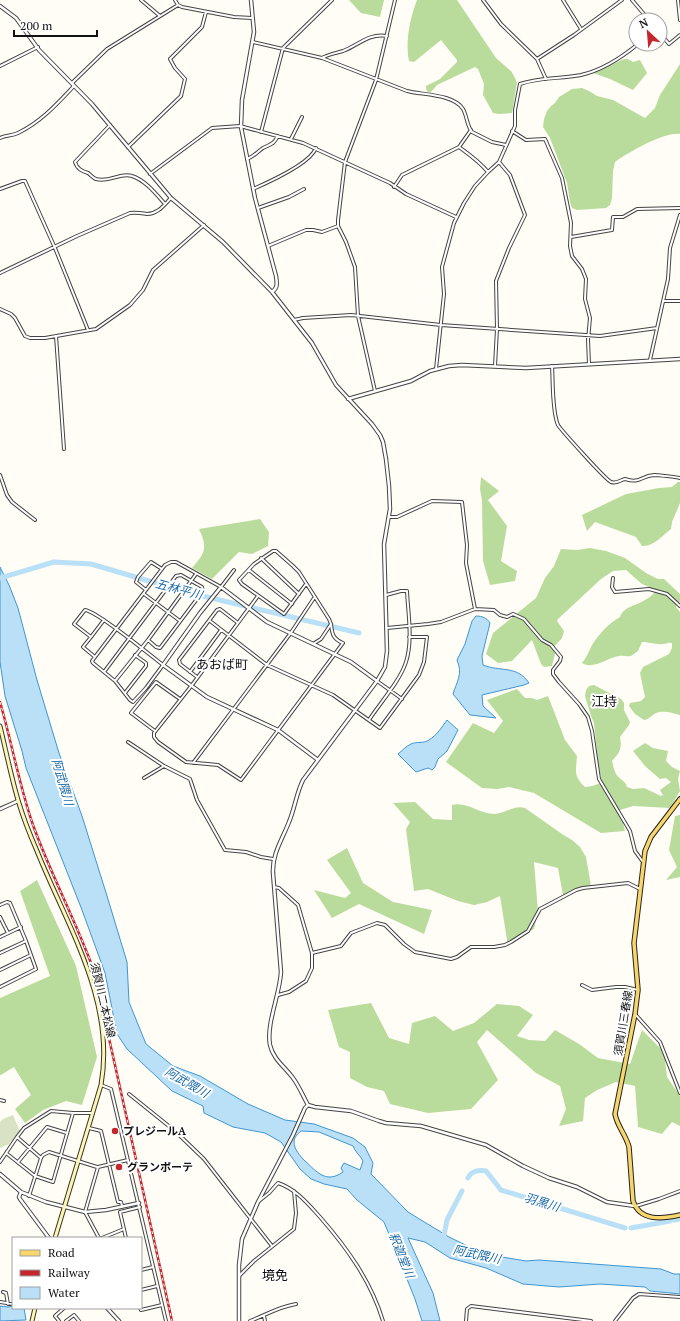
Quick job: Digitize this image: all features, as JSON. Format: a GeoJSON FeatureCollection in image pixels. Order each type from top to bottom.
{"type":"FeatureCollection","features":[{"type":"Feature","properties":{"kind":"main road","name":"須賀川二本松線"},"geometry":{"type":"LineString","coordinates":[[0,726],[18,801],[37,852],[86,964],[96,1002],[105,1049],[104,1071],[101,1085],[55,1237]]}},
{"type":"Feature","properties":{"kind":"main road","name":"須賀川三春線"},"geometry":{"type":"LineString","coordinates":[[635,1206],[633,1201],[629,1147],[627,1138],[617,1122],[615,1114],[635,1014],[638,990],[633,952],[645,851],[651,837],[680,799]]}},
{"type":"Feature","properties":{"kind":"main road"},"geometry":{"type":"LineString","coordinates":[[635,1206],[640,1212],[649,1217],[659,1218],[680,1215]]}},
{"type":"Feature","properties":{"kind":"main road"},"geometry":{"type":"LineString","coordinates":[[32,1321],[35,1309]]}},
{"type":"Feature","properties":{"kind":"street"},"geometry":{"type":"LineString","coordinates":[[141,0],[160,16]]}},
{"type":"Feature","properties":{"kind":"street"},"geometry":{"type":"LineString","coordinates":[[175,0],[178,5],[206,12],[252,18]]}},
{"type":"Feature","properties":{"kind":"street"},"geometry":{"type":"LineString","coordinates":[[251,0],[254,32],[242,100],[241,127],[253,189],[277,283],[276,288],[272,292]]}},
{"type":"Feature","properties":{"kind":"street"},"geometry":{"type":"LineString","coordinates":[[261,132],[283,48],[332,0]]}},
{"type":"Feature","properties":{"kind":"street"},"geometry":{"type":"LineString","coordinates":[[375,391],[358,316],[355,267],[346,242],[338,226],[345,162],[376,80],[395,0]]}},
{"type":"Feature","properties":{"kind":"street"},"geometry":{"type":"LineString","coordinates":[[483,0],[501,24],[537,59],[546,79]]}},
{"type":"Feature","properties":{"kind":"street"},"geometry":{"type":"LineString","coordinates":[[563,0],[581,29]]}},
{"type":"Feature","properties":{"kind":"street"},"geometry":{"type":"LineString","coordinates":[[537,59],[574,35],[622,0]]}},
{"type":"Feature","properties":{"kind":"street"},"geometry":{"type":"LineString","coordinates":[[632,0],[642,12]]}},
{"type":"Feature","properties":{"kind":"street"},"geometry":{"type":"LineString","coordinates":[[678,0],[680,20]]}},
{"type":"Feature","properties":{"kind":"street"},"geometry":{"type":"LineString","coordinates":[[72,83],[107,49],[178,5]]}},
{"type":"Feature","properties":{"kind":"street"},"geometry":{"type":"LineString","coordinates":[[0,6],[16,18],[52,64],[92,104],[171,198],[204,225],[272,292],[312,343],[332,380],[348,400],[372,424],[382,438],[389,486],[389,518],[384,544],[387,628],[385,667],[377,681],[304,780],[298,791],[289,822],[273,859],[272,865],[281,972],[278,995],[271,1024],[270,1044],[278,1062],[294,1080],[308,1105],[351,1111],[379,1121],[421,1126],[486,1145],[523,1166],[549,1178],[577,1187],[607,1202],[635,1206],[680,1191]]}},
{"type":"Feature","properties":{"kind":"street"},"geometry":{"type":"LineString","coordinates":[[128,147],[182,95],[185,79],[175,68],[170,59],[202,27],[206,12]]}},
{"type":"Feature","properties":{"kind":"street"},"geometry":{"type":"LineString","coordinates":[[668,43],[669,44],[680,35]]}},
{"type":"Feature","properties":{"kind":"street"},"geometry":{"type":"LineString","coordinates":[[322,58],[342,51],[372,36],[387,36]]}},
{"type":"Feature","properties":{"kind":"street"},"geometry":{"type":"LineString","coordinates":[[253,42],[322,58],[410,92],[421,92],[452,100],[463,109],[471,130],[492,142],[506,145]]}},
{"type":"Feature","properties":{"kind":"street"},"geometry":{"type":"LineString","coordinates":[[0,66],[38,47]]}},
{"type":"Feature","properties":{"kind":"street"},"geometry":{"type":"LineString","coordinates":[[436,369],[444,294],[442,268],[456,217],[475,186],[500,162],[516,123],[515,110],[520,84],[577,75],[592,71],[616,61],[628,52]]}},
{"type":"Feature","properties":{"kind":"street"},"geometry":{"type":"LineString","coordinates":[[0,138],[7,135],[16,134],[41,120],[75,86]]}},
{"type":"Feature","properties":{"kind":"street"},"geometry":{"type":"LineString","coordinates":[[291,139],[302,117]]}},
{"type":"Feature","properties":{"kind":"street"},"geometry":{"type":"LineString","coordinates":[[110,125],[75,162],[76,165],[81,171],[96,179],[109,180],[125,175],[136,177],[165,204]]}},
{"type":"Feature","properties":{"kind":"street"},"geometry":{"type":"LineString","coordinates":[[150,174],[212,128],[241,127],[291,139],[316,148],[402,192],[456,217]]}},
{"type":"Feature","properties":{"kind":"street"},"geometry":{"type":"LineString","coordinates":[[394,187],[402,175],[459,147],[471,130]]}},
{"type":"Feature","properties":{"kind":"street"},"geometry":{"type":"LineString","coordinates":[[512,131],[524,139],[544,138],[562,178],[571,223],[570,237],[572,256],[582,269],[586,279],[585,299],[590,318],[588,335],[589,364]]}},
{"type":"Feature","properties":{"kind":"street"},"geometry":{"type":"LineString","coordinates":[[247,159],[256,155],[263,148],[272,145],[278,136]]}},
{"type":"Feature","properties":{"kind":"street"},"geometry":{"type":"LineString","coordinates":[[459,147],[472,156],[488,172]]}},
{"type":"Feature","properties":{"kind":"street"},"geometry":{"type":"LineString","coordinates":[[253,189],[288,172],[309,158],[316,148]]}},
{"type":"Feature","properties":{"kind":"street"},"geometry":{"type":"LineString","coordinates":[[495,368],[497,278],[513,239],[525,215],[510,175],[500,162]]}},
{"type":"Feature","properties":{"kind":"street"},"geometry":{"type":"LineString","coordinates":[[0,189],[25,181],[55,248],[88,330]]}},
{"type":"Feature","properties":{"kind":"street"},"geometry":{"type":"LineString","coordinates":[[258,208],[289,197],[304,189]]}},
{"type":"Feature","properties":{"kind":"street"},"geometry":{"type":"LineString","coordinates":[[0,273],[55,248],[77,236],[130,213],[154,213],[171,198]]}},
{"type":"Feature","properties":{"kind":"street"},"geometry":{"type":"LineString","coordinates":[[570,237],[612,230],[612,218],[623,217],[637,209],[680,208]]}},
{"type":"Feature","properties":{"kind":"street"},"geometry":{"type":"LineString","coordinates":[[650,362],[668,279],[670,248],[680,215]]}},
{"type":"Feature","properties":{"kind":"street"},"geometry":{"type":"LineString","coordinates":[[0,310],[11,314],[17,320],[26,337],[33,338],[56,336],[99,327],[130,304],[146,286],[153,270],[204,225]]}},
{"type":"Feature","properties":{"kind":"street"},"geometry":{"type":"LineString","coordinates":[[268,246],[306,230],[322,232],[338,226]]}},
{"type":"Feature","properties":{"kind":"street"},"geometry":{"type":"LineString","coordinates":[[663,302],[680,301]]}},
{"type":"Feature","properties":{"kind":"street"},"geometry":{"type":"LineString","coordinates":[[294,320],[345,314],[441,325],[588,335],[606,335],[657,328]]}},
{"type":"Feature","properties":{"kind":"street"},"geometry":{"type":"LineString","coordinates":[[56,336],[64,449]]}},
{"type":"Feature","properties":{"kind":"street"},"geometry":{"type":"LineString","coordinates":[[348,400],[411,381],[436,369],[462,365],[495,368],[526,368],[650,362],[680,359]]}},
{"type":"Feature","properties":{"kind":"street"},"geometry":{"type":"LineString","coordinates":[[552,366],[555,414],[558,424],[604,477],[610,482],[625,479],[636,481],[654,475],[680,478]]}},
{"type":"Feature","properties":{"kind":"street"},"geometry":{"type":"LineString","coordinates":[[0,475],[7,496],[12,502],[35,520]]}},
{"type":"Feature","properties":{"kind":"street"},"geometry":{"type":"LineString","coordinates":[[389,518],[401,515],[432,501],[462,502],[467,545],[466,563],[475,609]]}},
{"type":"Feature","properties":{"kind":"street"},"geometry":{"type":"LineString","coordinates":[[258,596],[192,685],[155,731],[154,737],[158,742],[186,762],[218,765],[241,780],[343,643],[333,636],[331,624],[315,598],[296,568],[276,551],[273,550],[261,558],[249,569],[240,581],[242,584],[284,614],[306,584]]}},
{"type":"Feature","properties":{"kind":"street"},"geometry":{"type":"LineString","coordinates":[[261,558],[299,594]]}},
{"type":"Feature","properties":{"kind":"street"},"geometry":{"type":"LineString","coordinates":[[146,590],[136,582],[138,578],[152,562],[162,569]]}},
{"type":"Feature","properties":{"kind":"street"},"geometry":{"type":"LineString","coordinates":[[234,570],[221,588],[200,613],[146,688],[133,702],[130,701],[115,681],[92,662],[162,569],[169,563],[176,562],[221,588],[268,622],[290,634],[351,662],[402,700]]}},
{"type":"Feature","properties":{"kind":"street"},"geometry":{"type":"LineString","coordinates":[[249,569],[292,604]]}},
{"type":"Feature","properties":{"kind":"street"},"geometry":{"type":"LineString","coordinates":[[115,681],[148,640],[196,574]]}},
{"type":"Feature","properties":{"kind":"street"},"geometry":{"type":"LineString","coordinates":[[104,672],[176,576],[181,575],[202,587],[203,591],[160,648],[156,647],[148,640]]}},
{"type":"Feature","properties":{"kind":"street"},"geometry":{"type":"LineString","coordinates":[[613,578],[612,587],[615,592],[649,589],[667,594],[680,606]]}},
{"type":"Feature","properties":{"kind":"street"},"geometry":{"type":"LineString","coordinates":[[369,720],[390,690],[406,661],[409,637],[407,591],[386,595]]}},
{"type":"Feature","properties":{"kind":"street"},"geometry":{"type":"LineString","coordinates":[[144,594],[180,621]]}},
{"type":"Feature","properties":{"kind":"street"},"geometry":{"type":"LineString","coordinates":[[193,763],[290,634],[315,598]]}},
{"type":"Feature","properties":{"kind":"street"},"geometry":{"type":"LineString","coordinates":[[198,677],[180,664],[179,660],[217,610],[220,609],[238,623]]}},
{"type":"Feature","properties":{"kind":"street"},"geometry":{"type":"LineString","coordinates":[[387,628],[441,622],[475,609],[494,610],[500,615],[507,617],[513,614],[528,622],[542,640],[551,645],[561,657],[553,670],[553,674],[558,682],[580,704],[588,717],[592,731],[599,779],[630,831],[635,851],[644,862]]}},
{"type":"Feature","properties":{"kind":"street"},"geometry":{"type":"LineString","coordinates":[[91,637],[74,626],[74,623],[85,610],[88,610],[104,620],[207,697],[278,730],[318,760]]}},
{"type":"Feature","properties":{"kind":"street"},"geometry":{"type":"LineString","coordinates":[[95,657],[83,647],[104,620]]}},
{"type":"Feature","properties":{"kind":"street"},"geometry":{"type":"LineString","coordinates":[[210,621],[267,665],[333,695],[380,728],[419,676],[424,662],[427,638],[409,637]]}},
{"type":"Feature","properties":{"kind":"street"},"geometry":{"type":"LineString","coordinates":[[313,644],[321,639],[331,624]]}},
{"type":"Feature","properties":{"kind":"street"},"geometry":{"type":"LineString","coordinates":[[190,672],[221,630]]}},
{"type":"Feature","properties":{"kind":"street"},"geometry":{"type":"LineString","coordinates":[[125,693],[146,666],[146,663],[135,655]]}},
{"type":"Feature","properties":{"kind":"street"},"geometry":{"type":"LineString","coordinates":[[155,731],[131,713],[156,682],[180,699]]}},
{"type":"Feature","properties":{"kind":"street"},"geometry":{"type":"LineString","coordinates":[[128,742],[164,766],[192,780],[197,800],[225,850],[246,852],[273,859]]}},
{"type":"Feature","properties":{"kind":"street"},"geometry":{"type":"LineString","coordinates":[[144,778],[164,766]]}},
{"type":"Feature","properties":{"kind":"street"},"geometry":{"type":"LineString","coordinates":[[0,809],[18,801]]}},
{"type":"Feature","properties":{"kind":"street"},"geometry":{"type":"LineString","coordinates":[[312,953],[341,946],[352,933],[377,923],[385,925],[404,944],[415,952],[451,959],[457,957],[468,948],[500,947],[518,939],[532,927],[536,915],[540,909],[576,890],[628,884],[640,889]]}},
{"type":"Feature","properties":{"kind":"street"},"geometry":{"type":"LineString","coordinates":[[274,887],[279,888],[298,906],[312,953],[312,968],[306,981],[289,992],[278,995]]}},
{"type":"Feature","properties":{"kind":"street"},"geometry":{"type":"LineString","coordinates":[[0,905],[7,902],[10,903],[21,927],[36,969],[0,987]]}},
{"type":"Feature","properties":{"kind":"street"},"geometry":{"type":"LineString","coordinates":[[0,917],[8,933]]}},
{"type":"Feature","properties":{"kind":"street"},"geometry":{"type":"LineString","coordinates":[[0,937],[21,927]]}},
{"type":"Feature","properties":{"kind":"street"},"geometry":{"type":"LineString","coordinates":[[0,953],[26,941]]}},
{"type":"Feature","properties":{"kind":"street"},"geometry":{"type":"LineString","coordinates":[[0,970],[32,955]]}},
{"type":"Feature","properties":{"kind":"street"},"geometry":{"type":"LineString","coordinates":[[582,985],[592,990],[616,987],[638,990]]}},
{"type":"Feature","properties":{"kind":"street"},"geometry":{"type":"LineString","coordinates":[[635,1014],[660,1042],[680,1094]]}},
{"type":"Feature","properties":{"kind":"street"},"geometry":{"type":"LineString","coordinates":[[101,1085],[111,1089],[166,1321]]}},
{"type":"Feature","properties":{"kind":"street"},"geometry":{"type":"LineString","coordinates":[[129,1094],[175,1131],[204,1159],[272,1246]]}},
{"type":"Feature","properties":{"kind":"street"},"geometry":{"type":"LineString","coordinates":[[0,1100],[4,1101]]}},
{"type":"Feature","properties":{"kind":"street"},"geometry":{"type":"LineString","coordinates":[[239,1321],[239,1255],[242,1239],[258,1202],[293,1135],[305,1108],[308,1105]]}},
{"type":"Feature","properties":{"kind":"street"},"geometry":{"type":"LineString","coordinates":[[0,1162],[16,1137],[24,1128],[51,1111],[93,1113]]}},
{"type":"Feature","properties":{"kind":"street"},"geometry":{"type":"LineString","coordinates":[[6,1153],[35,1176],[53,1182],[73,1113]]}},
{"type":"Feature","properties":{"kind":"street"},"geometry":{"type":"LineString","coordinates":[[18,1162],[47,1127],[67,1133]]}},
{"type":"Feature","properties":{"kind":"street"},"geometry":{"type":"LineString","coordinates":[[89,1128],[101,1132],[118,1202],[121,1202],[122,1207]]}},
{"type":"Feature","properties":{"kind":"street"},"geometry":{"type":"LineString","coordinates":[[16,1137],[41,1158]]}},
{"type":"Feature","properties":{"kind":"street"},"geometry":{"type":"LineString","coordinates":[[29,1196],[41,1158],[43,1154],[48,1152],[98,1167],[128,1160]]}},
{"type":"Feature","properties":{"kind":"street"},"geometry":{"type":"LineString","coordinates":[[98,1167],[85,1212],[98,1237]]}},
{"type":"Feature","properties":{"kind":"street"},"geometry":{"type":"LineString","coordinates":[[0,1174],[21,1192],[65,1208],[85,1212],[106,1210],[139,1203]]}},
{"type":"Feature","properties":{"kind":"street"},"geometry":{"type":"LineString","coordinates":[[258,1202],[278,1183],[294,1191],[307,1202],[350,1253],[371,1290],[383,1321]]}},
{"type":"Feature","properties":{"kind":"street"},"geometry":{"type":"LineString","coordinates":[[239,1276],[294,1228],[296,1213],[294,1191]]}},
{"type":"Feature","properties":{"kind":"street"},"geometry":{"type":"LineString","coordinates":[[21,1192],[19,1197],[20,1199],[48,1237]]}},
{"type":"Feature","properties":{"kind":"street"},"geometry":{"type":"LineString","coordinates":[[126,1237],[120,1212],[140,1208]]}},
{"type":"Feature","properties":{"kind":"street"},"geometry":{"type":"LineString","coordinates":[[104,1237],[124,1228]]}},
{"type":"Feature","properties":{"kind":"street"},"geometry":{"type":"LineString","coordinates":[[142,1270],[153,1268]]}},
{"type":"Feature","properties":{"kind":"street"},"geometry":{"type":"LineString","coordinates":[[142,1290],[157,1286]]}},
{"type":"Feature","properties":{"kind":"street"},"geometry":{"type":"LineString","coordinates":[[3,1292],[6,1293],[8,1304]]}},
{"type":"Feature","properties":{"kind":"street"},"geometry":{"type":"LineString","coordinates":[[615,1321],[633,1298],[638,1294],[680,1296]]}},
{"type":"Feature","properties":{"kind":"street"},"geometry":{"type":"LineString","coordinates":[[0,1302],[12,1304]]}},
{"type":"Feature","properties":{"kind":"street"},"geometry":{"type":"LineString","coordinates":[[250,1321],[264,1316],[274,1310],[296,1304]]}},
{"type":"Feature","properties":{"kind":"street"},"geometry":{"type":"LineString","coordinates":[[140,1309],[162,1305]]}},
{"type":"Feature","properties":{"kind":"street"},"geometry":{"type":"LineString","coordinates":[[466,1321],[467,1309],[471,1306],[591,1321]]}},
{"type":"Feature","properties":{"kind":"street"},"geometry":{"type":"LineString","coordinates":[[59,1321],[55,1316],[63,1309]]}},
{"type":"Feature","properties":{"kind":"street"},"geometry":{"type":"LineString","coordinates":[[109,1309],[119,1321]]}},
{"type":"Feature","properties":{"kind":"street"},"geometry":{"type":"LineString","coordinates":[[66,1321],[74,1315],[79,1321]]}},
{"type":"Feature","properties":{"kind":"street"},"geometry":{"type":"LineString","coordinates":[[264,1316],[265,1321]]}},
{"type":"Feature","properties":{"kind":"green space"},"geometry":{"type":"Polygon","coordinates":[[[349,0],[384,0],[380,17],[361,13],[349,0]]]}},
{"type":"Feature","properties":{"kind":"green space"},"geometry":{"type":"Polygon","coordinates":[[[417,0],[457,0],[496,58],[511,71],[515,78],[517,83],[512,113],[493,113],[483,95],[484,84],[478,69],[475,67],[437,85],[431,92],[428,92],[426,86],[440,79],[457,62],[457,60],[441,40],[414,62],[409,61],[409,30],[412,14],[417,0]]]}},
{"type":"Feature","properties":{"kind":"green space"},"geometry":{"type":"Polygon","coordinates":[[[624,59],[628,59],[633,62],[640,60],[647,73],[633,90],[593,73],[624,59]]]}},
{"type":"Feature","properties":{"kind":"green space"},"geometry":{"type":"Polygon","coordinates":[[[680,64],[680,134],[673,134],[656,139],[615,162],[613,171],[612,198],[610,205],[606,208],[577,210],[572,208],[567,183],[550,138],[543,127],[547,111],[559,97],[572,89],[582,88],[597,96],[613,100],[645,118],[655,108],[660,95],[680,64]]]}},
{"type":"Feature","properties":{"kind":"green space"},"geometry":{"type":"Polygon","coordinates":[[[481,477],[499,491],[488,500],[507,526],[501,561],[517,571],[515,581],[490,585],[483,561],[482,500],[480,489],[481,477]]]}},
{"type":"Feature","properties":{"kind":"green space"},"geometry":{"type":"Polygon","coordinates":[[[680,482],[680,503],[672,522],[671,529],[654,543],[642,546],[636,537],[595,522],[587,531],[582,515],[626,494],[672,487],[680,482]]]}},
{"type":"Feature","properties":{"kind":"green space"},"geometry":{"type":"Polygon","coordinates":[[[260,519],[269,532],[268,546],[252,554],[239,552],[212,579],[192,568],[204,550],[204,541],[199,529],[260,519]]]}},
{"type":"Feature","properties":{"kind":"green space"},"geometry":{"type":"Polygon","coordinates":[[[590,548],[606,551],[625,558],[646,573],[658,579],[664,579],[680,594],[680,601],[676,607],[680,612],[680,715],[668,712],[659,712],[644,720],[635,714],[629,706],[630,703],[641,701],[645,697],[640,673],[643,667],[669,654],[672,648],[672,643],[660,644],[642,642],[638,651],[631,656],[614,657],[591,665],[582,663],[592,645],[604,630],[620,617],[624,611],[642,602],[655,592],[654,589],[642,584],[626,570],[613,571],[601,579],[558,619],[557,621],[564,631],[562,638],[554,647],[555,654],[552,666],[544,667],[541,664],[532,640],[512,661],[498,663],[486,654],[493,633],[536,598],[545,578],[554,566],[561,549],[577,550],[590,548]]]}},
{"type":"Feature","properties":{"kind":"green space"},"geometry":{"type":"Polygon","coordinates":[[[594,685],[621,699],[624,703],[624,710],[630,722],[620,737],[620,750],[612,761],[616,774],[627,787],[633,789],[644,788],[661,796],[663,795],[660,790],[671,782],[666,778],[660,779],[645,766],[633,751],[645,743],[653,748],[668,751],[666,761],[672,767],[680,771],[678,779],[680,791],[670,808],[633,806],[620,810],[625,831],[601,833],[534,793],[509,787],[497,789],[482,788],[446,762],[473,723],[494,733],[503,721],[487,700],[517,689],[525,698],[537,700],[548,696],[565,740],[577,756],[576,773],[579,780],[585,787],[602,783],[598,763],[594,723],[585,696],[586,690],[589,686],[594,685]]]}},
{"type":"Feature","properties":{"kind":"green space"},"geometry":{"type":"Polygon","coordinates":[[[415,802],[433,819],[452,820],[452,805],[457,804],[495,814],[514,808],[525,808],[580,847],[586,857],[591,886],[563,895],[558,868],[534,862],[538,912],[534,929],[513,941],[508,946],[500,896],[487,902],[474,905],[458,901],[428,889],[414,891],[406,829],[410,822],[393,803],[415,802]]]}},
{"type":"Feature","properties":{"kind":"green space"},"geometry":{"type":"Polygon","coordinates":[[[680,815],[680,877],[666,880],[677,867],[669,850],[675,816],[680,815]]]}},
{"type":"Feature","properties":{"kind":"green space"},"geometry":{"type":"Polygon","coordinates":[[[347,848],[363,883],[393,902],[432,910],[424,934],[359,904],[332,918],[314,890],[345,898],[351,893],[327,860],[347,848]]]}},
{"type":"Feature","properties":{"kind":"green space"},"geometry":{"type":"Polygon","coordinates":[[[37,880],[76,966],[97,1057],[82,1105],[66,1101],[43,1110],[25,1123],[15,1109],[31,1095],[14,1067],[0,1075],[0,998],[50,976],[20,891],[37,880]]]}},
{"type":"Feature","properties":{"kind":"green space"},"geometry":{"type":"Polygon","coordinates":[[[371,1003],[389,1038],[409,1044],[412,1023],[435,1016],[453,1031],[474,1023],[497,1004],[519,1006],[533,1015],[517,1036],[529,1040],[545,1041],[555,1030],[579,1044],[598,1058],[630,1064],[642,1030],[664,1052],[667,1077],[680,1096],[680,1126],[672,1122],[662,1134],[638,1127],[635,1086],[616,1082],[597,1090],[585,1098],[583,1121],[559,1126],[566,1109],[560,1086],[536,1073],[487,1030],[477,1042],[498,1080],[471,1109],[428,1113],[390,1104],[384,1091],[367,1087],[350,1078],[350,1052],[339,1047],[328,1010],[371,1003]]]}},
{"type":"Feature","properties":{"kind":"green space"},"geometry":{"type":"Polygon","coordinates":[[[13,1115],[20,1131],[9,1144],[0,1148],[0,1122],[3,1119],[13,1115]]]}},
{"type":"Feature","properties":{"kind":"water"},"geometry":{"type":"Polygon","coordinates":[[[0,567],[18,608],[37,680],[59,753],[82,816],[107,896],[127,962],[129,1002],[146,1044],[173,1066],[200,1076],[248,1104],[285,1120],[314,1124],[353,1138],[365,1147],[373,1163],[371,1174],[408,1212],[449,1237],[484,1254],[526,1261],[539,1260],[661,1269],[674,1274],[680,1274],[680,1294],[650,1291],[645,1287],[600,1284],[559,1287],[523,1284],[486,1268],[450,1258],[425,1242],[408,1238],[433,1293],[440,1321],[422,1321],[415,1299],[384,1222],[357,1200],[347,1189],[324,1184],[311,1179],[300,1169],[281,1142],[265,1133],[233,1127],[204,1113],[203,1106],[172,1091],[127,1049],[117,1034],[105,973],[26,768],[5,696],[0,662],[0,567]],[[301,1131],[296,1136],[294,1145],[303,1159],[322,1175],[327,1177],[332,1177],[343,1172],[341,1168],[344,1163],[360,1170],[363,1161],[353,1146],[319,1132],[301,1131]]]}},
{"type":"Feature","properties":{"kind":"water"},"geometry":{"type":"Polygon","coordinates":[[[476,616],[484,618],[490,623],[482,656],[483,665],[514,671],[524,677],[529,683],[482,695],[483,706],[496,718],[470,715],[453,694],[458,681],[459,673],[459,665],[457,660],[465,644],[472,621],[476,616]]]}},
{"type":"Feature","properties":{"kind":"water"},"geometry":{"type":"Polygon","coordinates":[[[447,720],[458,730],[447,751],[438,759],[432,770],[428,768],[416,772],[398,754],[411,744],[424,742],[432,738],[447,720]]]}},
{"type":"Feature","properties":{"kind":"water"},"geometry":{"type":"Polygon","coordinates":[[[0,1306],[12,1306],[12,1309],[24,1309],[26,1320],[0,1321],[0,1306]]]}},
{"type":"Feature","properties":{"kind":"waterway","name":"五林平川"},"geometry":{"type":"LineString","coordinates":[[0,578],[54,562],[91,564],[190,593],[359,633]]}},
{"type":"Feature","properties":{"kind":"waterway","name":"羽黒川"},"geometry":{"type":"LineString","coordinates":[[468,1178],[474,1172],[486,1171],[501,1190],[625,1228]]}},
{"type":"Feature","properties":{"kind":"waterway","name":"羽黒川"},"geometry":{"type":"LineString","coordinates":[[443,1240],[447,1220],[462,1191]]}},
{"type":"Feature","properties":{"kind":"waterway","name":"羽黒川"},"geometry":{"type":"LineString","coordinates":[[674,1220],[680,1219]]}},
{"type":"Feature","properties":{"kind":"waterway","name":"羽黒川"},"geometry":{"type":"LineString","coordinates":[[631,1228],[670,1221]]}},
{"type":"Feature","properties":{"kind":"railway"},"geometry":{"type":"LineString","coordinates":[[0,702],[33,825],[94,971],[172,1321]]}},
{"type":"Feature","properties":{"kind":"place","name":"プレジールA"},"geometry":{"type":"Point","coordinates":[115,1131]}},
{"type":"Feature","properties":{"kind":"place","name":"グランポーテ"},"geometry":{"type":"Point","coordinates":[119,1167]}},
{"type":"Feature","properties":{"kind":"district","name":"あおば町"},"geometry":{"type":"Point","coordinates":[222,664]}},
{"type":"Feature","properties":{"kind":"district","name":"江持"},"geometry":{"type":"Point","coordinates":[604,701]}},
{"type":"Feature","properties":{"kind":"district","name":"境免"},"geometry":{"type":"Point","coordinates":[275,1275]}},
{"type":"Feature","properties":{"kind":"water label","name":"阿武隈川"},"geometry":{"type":"Point","coordinates":[63,782]}},
{"type":"Feature","properties":{"kind":"water label","name":"阿武隈川"},"geometry":{"type":"Point","coordinates":[187,1082]}},
{"type":"Feature","properties":{"kind":"water label","name":"阿武隈川"},"geometry":{"type":"Point","coordinates":[477,1254]}},
{"type":"Feature","properties":{"kind":"water label","name":"釈迦堂川"},"geometry":{"type":"Point","coordinates":[402,1255]}}]}
